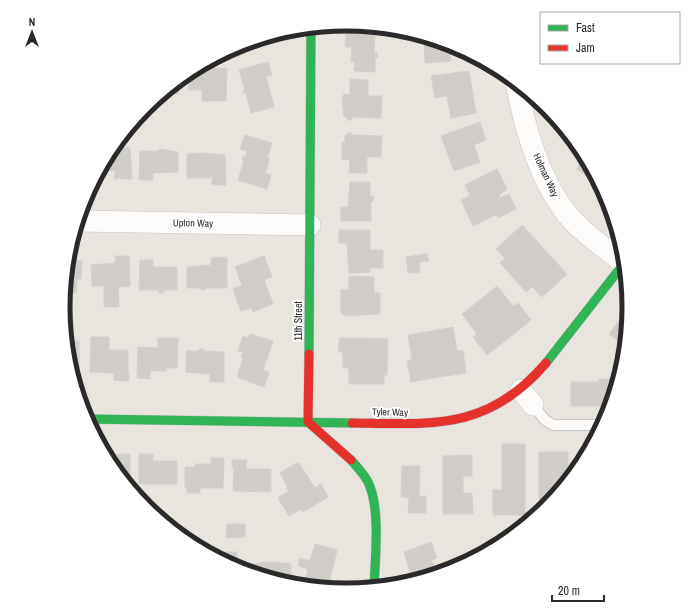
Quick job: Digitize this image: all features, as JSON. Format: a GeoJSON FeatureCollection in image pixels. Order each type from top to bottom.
{"type":"FeatureCollection","features":[{"type":"Feature","properties":{"kind":"street","name":"11th Street"},"geometry":{"type":"LineString","coordinates":[[308,422],[310,225],[309,33]]}},
{"type":"Feature","properties":{"kind":"street","name":"Holman Way"},"geometry":{"type":"LineString","coordinates":[[518,91],[534,149],[550,189],[563,209],[581,229],[618,257]]}},
{"type":"Feature","properties":{"kind":"street","name":"Upton Way"},"geometry":{"type":"LineString","coordinates":[[83,221],[310,225]]}},
{"type":"Feature","properties":{"kind":"street","name":"Tyler Way"},"geometry":{"type":"LineString","coordinates":[[94,419],[428,424],[455,421],[496,406],[527,397],[540,372],[620,270]]}},
{"type":"Feature","properties":{"kind":"street"},"geometry":{"type":"LineString","coordinates":[[308,422],[360,471],[369,483],[374,498],[374,582]]}},
{"type":"Feature","properties":{"kind":"lane"},"geometry":{"type":"LineString","coordinates":[[527,397],[545,420],[553,425],[596,425]]}},
{"type":"Feature","properties":{"kind":"building"},"geometry":{"type":"Polygon","coordinates":[[[346,33],[375,33],[374,53],[377,53],[378,58],[375,58],[375,72],[354,71],[355,62],[351,62],[352,47],[345,47],[346,33]]]}},
{"type":"Feature","properties":{"kind":"building"},"geometry":{"type":"Polygon","coordinates":[[[424,42],[450,51],[451,61],[425,63],[424,42]]]}},
{"type":"Feature","properties":{"kind":"building"},"geometry":{"type":"Polygon","coordinates":[[[268,62],[272,75],[266,76],[274,107],[251,113],[246,93],[243,94],[243,91],[245,90],[239,70],[268,62]]]}},
{"type":"Feature","properties":{"kind":"building"},"geometry":{"type":"Polygon","coordinates":[[[208,68],[227,68],[226,101],[202,101],[202,90],[189,90],[189,80],[208,68]]]}},
{"type":"Feature","properties":{"kind":"building"},"geometry":{"type":"Polygon","coordinates":[[[469,71],[476,113],[451,118],[447,96],[435,98],[431,76],[469,71]]]}},
{"type":"Feature","properties":{"kind":"building"},"geometry":{"type":"Polygon","coordinates":[[[350,79],[368,80],[368,96],[382,96],[381,118],[352,117],[352,120],[347,120],[347,117],[344,117],[342,99],[344,94],[350,95],[350,79]]]}},
{"type":"Feature","properties":{"kind":"building"},"geometry":{"type":"Polygon","coordinates":[[[179,87],[179,94],[172,94],[179,87]]]}},
{"type":"Feature","properties":{"kind":"building"},"geometry":{"type":"Polygon","coordinates":[[[480,122],[486,140],[474,145],[480,162],[454,171],[441,136],[480,122]]]}},
{"type":"Feature","properties":{"kind":"building"},"geometry":{"type":"Polygon","coordinates":[[[352,133],[352,135],[382,136],[381,157],[367,157],[367,173],[349,173],[350,160],[342,159],[342,142],[345,142],[345,135],[352,133]]]}},
{"type":"Feature","properties":{"kind":"building"},"geometry":{"type":"Polygon","coordinates":[[[245,135],[272,143],[267,158],[270,158],[265,173],[271,175],[267,189],[238,180],[244,161],[242,160],[243,156],[246,156],[247,151],[240,149],[245,135]]]}},
{"type":"Feature","properties":{"kind":"building"},"geometry":{"type":"Polygon","coordinates":[[[121,147],[130,148],[132,179],[121,179],[118,177],[116,180],[114,177],[116,171],[106,170],[121,147]]]}},
{"type":"Feature","properties":{"kind":"building"},"geometry":{"type":"Polygon","coordinates":[[[159,149],[178,152],[178,172],[153,173],[153,180],[139,180],[140,151],[159,151],[159,149]]]}},
{"type":"Feature","properties":{"kind":"building"},"geometry":{"type":"Polygon","coordinates":[[[202,153],[225,155],[226,185],[212,185],[212,176],[210,176],[210,178],[187,178],[187,154],[202,153]]]}},
{"type":"Feature","properties":{"kind":"building"},"geometry":{"type":"Polygon","coordinates":[[[581,162],[590,179],[577,169],[579,166],[578,165],[581,162]]]}},
{"type":"Feature","properties":{"kind":"building"},"geometry":{"type":"Polygon","coordinates":[[[497,169],[507,189],[499,195],[501,198],[509,194],[516,209],[498,218],[497,214],[473,226],[461,200],[470,196],[465,185],[497,169]]]}},
{"type":"Feature","properties":{"kind":"building"},"geometry":{"type":"Polygon","coordinates":[[[350,182],[370,182],[370,196],[374,196],[373,201],[371,201],[371,221],[341,221],[341,207],[348,207],[350,182]]]}},
{"type":"Feature","properties":{"kind":"building"},"geometry":{"type":"Polygon","coordinates":[[[522,225],[567,274],[542,297],[532,287],[526,292],[500,263],[505,258],[496,249],[522,225]]]}},
{"type":"Feature","properties":{"kind":"building"},"geometry":{"type":"Polygon","coordinates":[[[339,230],[370,230],[370,250],[383,250],[383,268],[370,268],[370,272],[349,273],[347,243],[339,243],[339,230]]]}},
{"type":"Feature","properties":{"kind":"building"},"geometry":{"type":"Polygon","coordinates":[[[427,254],[429,261],[419,262],[420,272],[408,273],[406,257],[427,254]]]}},
{"type":"Feature","properties":{"kind":"building"},"geometry":{"type":"Polygon","coordinates":[[[115,256],[129,256],[130,286],[118,287],[119,307],[104,307],[104,286],[92,286],[91,265],[115,263],[115,256]]]}},
{"type":"Feature","properties":{"kind":"building"},"geometry":{"type":"Polygon","coordinates":[[[264,256],[272,277],[264,280],[273,304],[253,312],[251,308],[241,311],[233,289],[242,285],[235,267],[264,256]]]}},
{"type":"Feature","properties":{"kind":"building"},"geometry":{"type":"Polygon","coordinates":[[[227,257],[227,288],[205,288],[205,290],[201,290],[201,288],[187,288],[187,267],[211,265],[211,258],[227,257]]]}},
{"type":"Feature","properties":{"kind":"building"},"geometry":{"type":"Polygon","coordinates":[[[140,260],[153,260],[153,267],[177,267],[177,290],[164,290],[164,293],[159,293],[159,290],[139,290],[140,260]]]}},
{"type":"Feature","properties":{"kind":"building"},"geometry":{"type":"Polygon","coordinates":[[[74,261],[82,261],[81,279],[77,279],[76,293],[70,293],[74,261]]]}},
{"type":"Feature","properties":{"kind":"building"},"geometry":{"type":"Polygon","coordinates":[[[349,276],[374,277],[374,293],[380,293],[380,314],[346,316],[341,313],[341,290],[349,290],[349,276]]]}},
{"type":"Feature","properties":{"kind":"building"},"geometry":{"type":"Polygon","coordinates":[[[497,286],[513,306],[518,303],[531,320],[510,337],[480,300],[497,286]]]}},
{"type":"Feature","properties":{"kind":"building"},"geometry":{"type":"Polygon","coordinates":[[[480,300],[510,337],[487,355],[473,337],[477,334],[462,314],[480,300]]]}},
{"type":"Feature","properties":{"kind":"building"},"geometry":{"type":"Polygon","coordinates":[[[622,317],[620,343],[609,334],[622,317]]]}},
{"type":"Feature","properties":{"kind":"building"},"geometry":{"type":"Polygon","coordinates":[[[453,327],[457,351],[463,351],[466,373],[439,377],[432,331],[453,327]]]}},
{"type":"Feature","properties":{"kind":"building"},"geometry":{"type":"Polygon","coordinates":[[[432,331],[439,377],[411,382],[407,361],[412,360],[408,335],[432,331]]]}},
{"type":"Feature","properties":{"kind":"building"},"geometry":{"type":"Polygon","coordinates":[[[250,334],[273,341],[263,370],[269,372],[264,387],[237,377],[243,358],[241,357],[243,352],[238,351],[243,336],[248,338],[250,334]]]}},
{"type":"Feature","properties":{"kind":"building"},"geometry":{"type":"Polygon","coordinates":[[[91,337],[109,337],[109,350],[128,350],[129,381],[114,380],[114,373],[90,372],[91,337]]]}},
{"type":"Feature","properties":{"kind":"building"},"geometry":{"type":"Polygon","coordinates":[[[158,338],[178,338],[177,368],[166,368],[166,371],[150,371],[150,379],[137,378],[138,347],[158,348],[158,338]]]}},
{"type":"Feature","properties":{"kind":"building"},"geometry":{"type":"Polygon","coordinates":[[[340,338],[388,339],[387,375],[384,375],[384,384],[349,384],[349,368],[343,368],[343,353],[338,349],[340,338]]]}},
{"type":"Feature","properties":{"kind":"building"},"geometry":{"type":"Polygon","coordinates":[[[79,341],[79,374],[78,374],[72,342],[79,341]]]}},
{"type":"Feature","properties":{"kind":"building"},"geometry":{"type":"Polygon","coordinates":[[[199,349],[204,349],[204,351],[224,352],[224,382],[210,382],[210,374],[186,372],[186,351],[199,351],[199,349]]]}},
{"type":"Feature","properties":{"kind":"building"},"geometry":{"type":"Polygon","coordinates":[[[599,379],[608,379],[608,396],[604,406],[571,406],[571,382],[599,382],[599,379]]]}},
{"type":"Feature","properties":{"kind":"building"},"geometry":{"type":"Polygon","coordinates":[[[608,379],[613,379],[608,396],[608,379]]]}},
{"type":"Feature","properties":{"kind":"building"},"geometry":{"type":"Polygon","coordinates":[[[502,444],[525,444],[525,481],[502,480],[502,444]]]}},
{"type":"Feature","properties":{"kind":"building"},"geometry":{"type":"Polygon","coordinates":[[[539,452],[568,452],[568,472],[566,474],[560,474],[560,482],[539,481],[539,452]]]}},
{"type":"Feature","properties":{"kind":"building"},"geometry":{"type":"Polygon","coordinates":[[[117,454],[130,454],[130,480],[115,460],[117,460],[117,454]]]}},
{"type":"Feature","properties":{"kind":"building"},"geometry":{"type":"Polygon","coordinates":[[[139,454],[153,454],[153,464],[154,461],[177,461],[177,484],[139,484],[139,454]]]}},
{"type":"Feature","properties":{"kind":"building"},"geometry":{"type":"Polygon","coordinates":[[[472,455],[472,476],[463,476],[463,485],[443,485],[443,456],[472,455]]]}},
{"type":"Feature","properties":{"kind":"building"},"geometry":{"type":"Polygon","coordinates":[[[211,458],[224,458],[223,488],[200,488],[200,493],[187,493],[187,488],[185,488],[185,467],[195,467],[195,464],[209,464],[211,468],[211,458]]]}},
{"type":"Feature","properties":{"kind":"building"},"geometry":{"type":"Polygon","coordinates":[[[232,460],[247,460],[246,469],[271,469],[271,492],[233,491],[234,468],[232,468],[232,460]]]}},
{"type":"Feature","properties":{"kind":"building"},"geometry":{"type":"Polygon","coordinates":[[[298,462],[315,488],[321,484],[328,497],[303,512],[301,509],[289,516],[278,498],[289,491],[286,488],[288,487],[280,473],[298,462]]]}},
{"type":"Feature","properties":{"kind":"building"},"geometry":{"type":"Polygon","coordinates":[[[402,466],[420,466],[419,496],[426,496],[426,513],[408,513],[409,498],[401,497],[402,466]]]}},
{"type":"Feature","properties":{"kind":"building"},"geometry":{"type":"Polygon","coordinates":[[[502,480],[525,481],[525,515],[493,515],[493,490],[502,490],[502,480]]]}},
{"type":"Feature","properties":{"kind":"building"},"geometry":{"type":"Polygon","coordinates":[[[539,481],[560,482],[554,490],[539,506],[539,481]]]}},
{"type":"Feature","properties":{"kind":"building"},"geometry":{"type":"Polygon","coordinates":[[[443,485],[463,485],[463,493],[472,493],[473,514],[443,514],[443,485]]]}},
{"type":"Feature","properties":{"kind":"building"},"geometry":{"type":"Polygon","coordinates":[[[227,524],[245,524],[245,537],[226,538],[227,524]]]}},
{"type":"Feature","properties":{"kind":"building"},"geometry":{"type":"Polygon","coordinates":[[[431,542],[437,558],[431,560],[435,568],[411,576],[404,552],[431,542]]]}},
{"type":"Feature","properties":{"kind":"building"},"geometry":{"type":"Polygon","coordinates":[[[315,544],[337,550],[329,583],[305,581],[308,569],[298,566],[300,558],[310,561],[315,544]]]}},
{"type":"Feature","properties":{"kind":"building"},"geometry":{"type":"Polygon","coordinates":[[[223,552],[237,552],[237,562],[224,555],[223,552]]]}},
{"type":"Feature","properties":{"kind":"building"},"geometry":{"type":"Polygon","coordinates":[[[272,562],[291,564],[291,579],[274,575],[252,567],[252,564],[272,562]]]}},
{"type":"Feature","properties":{"kind":"traffic: fast"},"geometry":{"type":"LineString","coordinates":[[309,354],[311,33]]}},
{"type":"Feature","properties":{"kind":"traffic: fast"},"geometry":{"type":"LineString","coordinates":[[546,363],[620,269]]}},
{"type":"Feature","properties":{"kind":"traffic: fast"},"geometry":{"type":"LineString","coordinates":[[94,419],[352,423]]}},
{"type":"Feature","properties":{"kind":"traffic: fast"},"geometry":{"type":"LineString","coordinates":[[351,460],[368,482],[375,505],[376,549],[374,582]]}},
{"type":"Feature","properties":{"kind":"traffic: jam"},"geometry":{"type":"LineString","coordinates":[[309,354],[308,422],[351,460]]}},
{"type":"Feature","properties":{"kind":"traffic: jam"},"geometry":{"type":"LineString","coordinates":[[352,423],[408,424],[458,419],[480,412],[503,401],[524,385],[546,363]]}}]}
